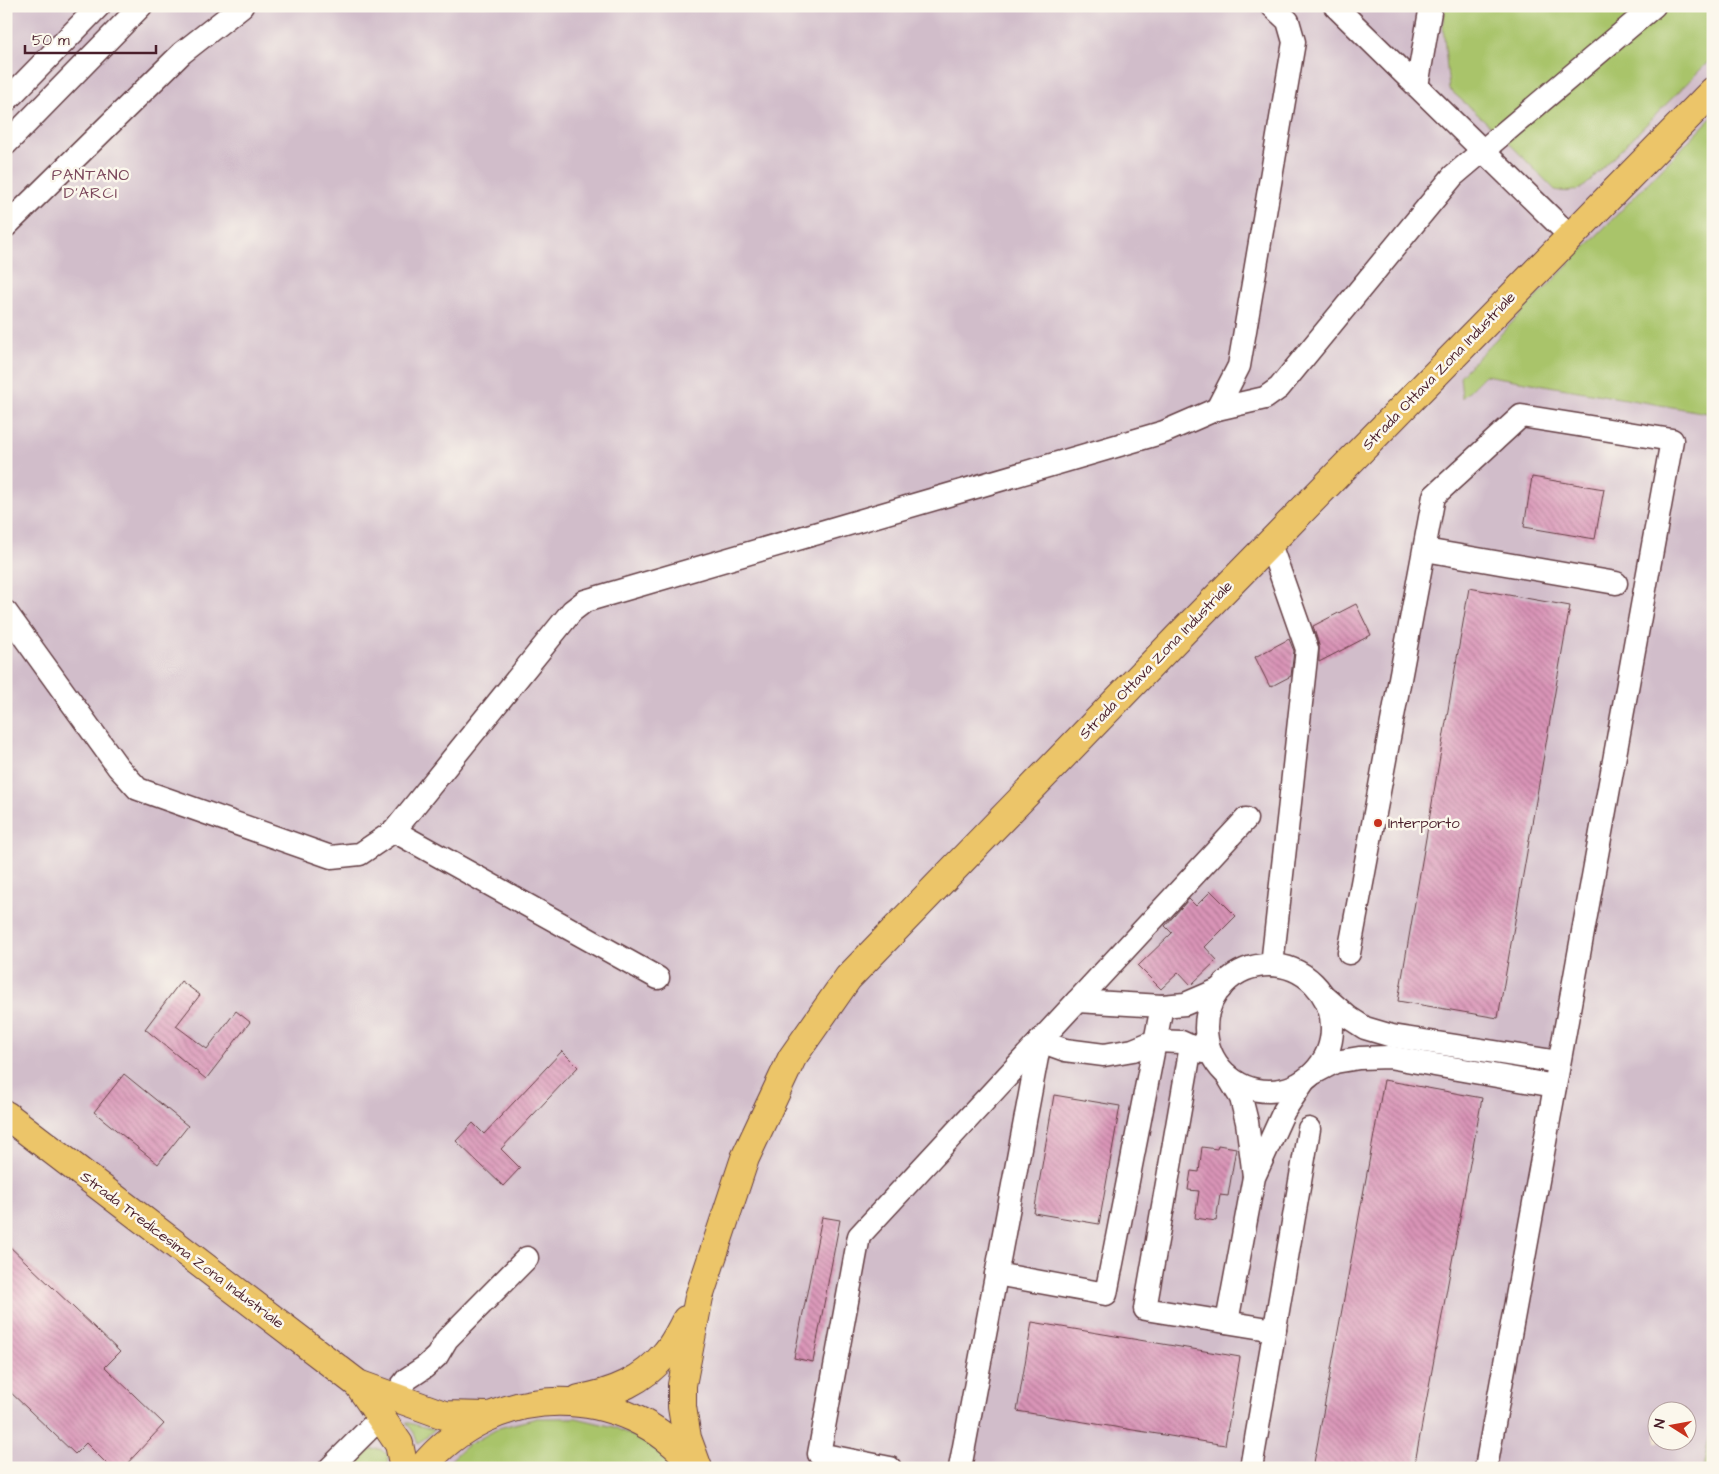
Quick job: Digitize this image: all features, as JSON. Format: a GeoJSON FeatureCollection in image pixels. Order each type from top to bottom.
{"type":"FeatureCollection","features":[{"type":"Feature","properties":{"kind":"main road","name":"Strada Ottava Zona Industriale"},"geometry":{"type":"LineString","coordinates":[[699,1297],[745,1158],[756,1133],[792,1058],[848,978],[1713,91]]}},
{"type":"Feature","properties":{"kind":"main road","name":"Strada Tredicesima Zona Industriale"},"geometry":{"type":"LineString","coordinates":[[6,1114],[387,1407],[444,1415],[488,1416]]}},
{"type":"Feature","properties":{"kind":"main road"},"geometry":{"type":"LineString","coordinates":[[422,1468],[453,1437],[488,1416],[527,1404],[568,1401],[604,1395],[641,1377],[667,1352],[699,1297]]}},
{"type":"Feature","properties":{"kind":"main road"},"geometry":{"type":"LineString","coordinates":[[697,1468],[687,1438],[682,1407],[682,1392],[688,1348],[699,1297]]}},
{"type":"Feature","properties":{"kind":"main road"},"geometry":{"type":"LineString","coordinates":[[568,1401],[609,1408],[641,1421],[670,1440],[697,1468]]}},
{"type":"Feature","properties":{"kind":"main road"},"geometry":{"type":"LineString","coordinates":[[387,1407],[399,1444],[404,1468]]}},
{"type":"Feature","properties":{"kind":"street"},"geometry":{"type":"LineString","coordinates":[[6,101],[99,6]]}},
{"type":"Feature","properties":{"kind":"street"},"geometry":{"type":"LineString","coordinates":[[6,144],[141,6]]}},
{"type":"Feature","properties":{"kind":"street"},"geometry":{"type":"LineString","coordinates":[[6,226],[182,53],[242,6]]}},
{"type":"Feature","properties":{"kind":"street"},"geometry":{"type":"LineString","coordinates":[[1217,409],[1239,366],[1294,42],[1288,21],[1272,6]]}},
{"type":"Feature","properties":{"kind":"street"},"geometry":{"type":"LineString","coordinates":[[1334,6],[1570,236]]}},
{"type":"Feature","properties":{"kind":"street"},"geometry":{"type":"LineString","coordinates":[[1417,86],[1432,6]]}},
{"type":"Feature","properties":{"kind":"street"},"geometry":{"type":"LineString","coordinates":[[6,612],[118,767],[138,789],[331,857],[360,854],[394,831],[572,611],[585,601],[1164,432],[1217,409],[1265,398],[1279,388],[1453,176],[1654,6]]}},
{"type":"Feature","properties":{"kind":"street"},"geometry":{"type":"LineString","coordinates":[[1349,953],[1434,496],[1521,416],[1672,440],[1486,1468]]}},
{"type":"Feature","properties":{"kind":"street"},"geometry":{"type":"LineString","coordinates":[[1270,544],[1307,649],[1272,965]]}},
{"type":"Feature","properties":{"kind":"street"},"geometry":{"type":"LineString","coordinates":[[1425,550],[1616,583]]}},
{"type":"Feature","properties":{"kind":"street"},"geometry":{"type":"LineString","coordinates":[[890,1468],[819,1454],[859,1236],[1246,819]]}},
{"type":"Feature","properties":{"kind":"street"},"geometry":{"type":"LineString","coordinates":[[394,831],[658,978]]}},
{"type":"Feature","properties":{"kind":"street"},"geometry":{"type":"LineString","coordinates":[[1254,1176],[1247,1122],[1241,1098],[1220,1066],[1208,1040],[1207,1022],[1211,1004],[1220,989],[1234,976],[1252,967],[1272,965],[1293,969],[1311,980],[1324,996],[1348,1017],[1365,1028],[1392,1036],[1559,1062]]}},
{"type":"Feature","properties":{"kind":"street"},"geometry":{"type":"LineString","coordinates":[[1077,1001],[1162,1006],[1185,1004],[1220,989]]}},
{"type":"Feature","properties":{"kind":"street"},"geometry":{"type":"LineString","coordinates":[[1227,1322],[1254,1176],[1284,1111],[1326,1056],[1332,1036],[1331,1015],[1324,996]]}},
{"type":"Feature","properties":{"kind":"street"},"geometry":{"type":"LineString","coordinates":[[996,1274],[1106,1294],[1162,1006]]}},
{"type":"Feature","properties":{"kind":"street"},"geometry":{"type":"LineString","coordinates":[[1040,1041],[1065,1050],[1104,1055],[1133,1050],[1156,1041],[1181,1042],[1191,1046],[1220,1066],[1239,1084],[1255,1090],[1272,1091],[1288,1088],[1335,1062],[1359,1058],[1389,1057],[1554,1086]]}},
{"type":"Feature","properties":{"kind":"street"},"geometry":{"type":"LineString","coordinates":[[960,1468],[1040,1041]]}},
{"type":"Feature","properties":{"kind":"street"},"geometry":{"type":"LineString","coordinates":[[1191,1046],[1144,1309],[1275,1330]]}},
{"type":"Feature","properties":{"kind":"street"},"geometry":{"type":"LineString","coordinates":[[1251,1468],[1309,1129]]}},
{"type":"Feature","properties":{"kind":"street"},"geometry":{"type":"LineString","coordinates":[[330,1468],[387,1407],[407,1379],[437,1356],[448,1339],[527,1258]]}},
{"type":"Feature","properties":{"kind":"shaded area"},"geometry":{"type":"Polygon","coordinates":[[[6,6],[1713,6],[1713,1468],[6,1468],[6,6]]]}},
{"type":"Feature","properties":{"kind":"green space"},"geometry":{"type":"Polygon","coordinates":[[[1445,6],[1713,6],[1713,57],[1586,185],[1567,192],[1559,191],[1555,190],[1501,135],[1449,89],[1443,26],[1445,6]]]}},
{"type":"Feature","properties":{"kind":"green space"},"geometry":{"type":"Polygon","coordinates":[[[1713,116],[1713,414],[1485,375],[1462,398],[1460,376],[1713,116]]]}},
{"type":"Feature","properties":{"kind":"green space"},"geometry":{"type":"Polygon","coordinates":[[[537,1418],[576,1418],[614,1427],[649,1444],[676,1468],[442,1468],[465,1447],[499,1428],[537,1418]]]}},
{"type":"Feature","properties":{"kind":"green space"},"geometry":{"type":"Polygon","coordinates":[[[1713,1419],[1713,1468],[1703,1468],[1713,1419]]]}},
{"type":"Feature","properties":{"kind":"green space"},"geometry":{"type":"Polygon","coordinates":[[[406,1422],[434,1430],[418,1444],[414,1433],[406,1422]]]}},
{"type":"Feature","properties":{"kind":"green space"},"geometry":{"type":"Polygon","coordinates":[[[380,1449],[388,1455],[389,1468],[352,1468],[370,1450],[380,1449]]]}},
{"type":"Feature","properties":{"kind":"building"},"geometry":{"type":"Polygon","coordinates":[[[1532,477],[1604,489],[1595,539],[1524,527],[1532,477]]]}},
{"type":"Feature","properties":{"kind":"building"},"geometry":{"type":"Polygon","coordinates":[[[1469,588],[1570,606],[1498,1018],[1398,1001],[1469,588]]]}},
{"type":"Feature","properties":{"kind":"building"},"geometry":{"type":"Polygon","coordinates":[[[1356,604],[1371,635],[1319,662],[1319,645],[1313,626],[1356,604]]]}},
{"type":"Feature","properties":{"kind":"building"},"geometry":{"type":"Polygon","coordinates":[[[1289,639],[1294,651],[1291,676],[1270,687],[1255,657],[1289,639]]]}},
{"type":"Feature","properties":{"kind":"building"},"geometry":{"type":"Polygon","coordinates":[[[1211,891],[1236,916],[1205,947],[1217,960],[1191,985],[1179,972],[1161,989],[1138,966],[1172,933],[1165,926],[1189,899],[1196,906],[1211,891]]]}},
{"type":"Feature","properties":{"kind":"building"},"geometry":{"type":"Polygon","coordinates":[[[181,981],[200,995],[176,1026],[207,1049],[236,1011],[250,1022],[206,1079],[145,1029],[181,981]]]}},
{"type":"Feature","properties":{"kind":"building"},"geometry":{"type":"Polygon","coordinates":[[[562,1051],[578,1067],[501,1149],[520,1168],[503,1186],[456,1141],[473,1123],[484,1134],[562,1051]]]}},
{"type":"Feature","properties":{"kind":"building"},"geometry":{"type":"Polygon","coordinates":[[[124,1074],[188,1126],[158,1164],[94,1112],[124,1074]]]}},
{"type":"Feature","properties":{"kind":"building"},"geometry":{"type":"Polygon","coordinates":[[[1384,1080],[1482,1098],[1414,1468],[1313,1468],[1384,1080]]]}},
{"type":"Feature","properties":{"kind":"building"},"geometry":{"type":"Polygon","coordinates":[[[1054,1095],[1120,1106],[1099,1224],[1034,1213],[1054,1095]]]}},
{"type":"Feature","properties":{"kind":"building"},"geometry":{"type":"Polygon","coordinates":[[[1218,1145],[1236,1148],[1228,1196],[1220,1195],[1216,1221],[1195,1218],[1199,1191],[1188,1190],[1191,1171],[1199,1172],[1202,1147],[1217,1149],[1218,1145]]]}},
{"type":"Feature","properties":{"kind":"building"},"geometry":{"type":"Polygon","coordinates":[[[822,1217],[840,1220],[813,1362],[794,1358],[822,1217]]]}},
{"type":"Feature","properties":{"kind":"building"},"geometry":{"type":"Polygon","coordinates":[[[6,1243],[120,1352],[105,1367],[164,1424],[123,1468],[111,1468],[86,1443],[75,1454],[6,1388],[6,1243]]]}},
{"type":"Feature","properties":{"kind":"building"},"geometry":{"type":"Polygon","coordinates":[[[1032,1322],[1240,1357],[1225,1445],[1017,1411],[1032,1322]]]}},
{"type":"Feature","properties":{"kind":"place","name":"Interporto"},"geometry":{"type":"Point","coordinates":[1378,823]}},
{"type":"Feature","properties":{"kind":"district","name":"PANTANO D'ARCI"},"geometry":{"type":"Point","coordinates":[91,184]}}]}
